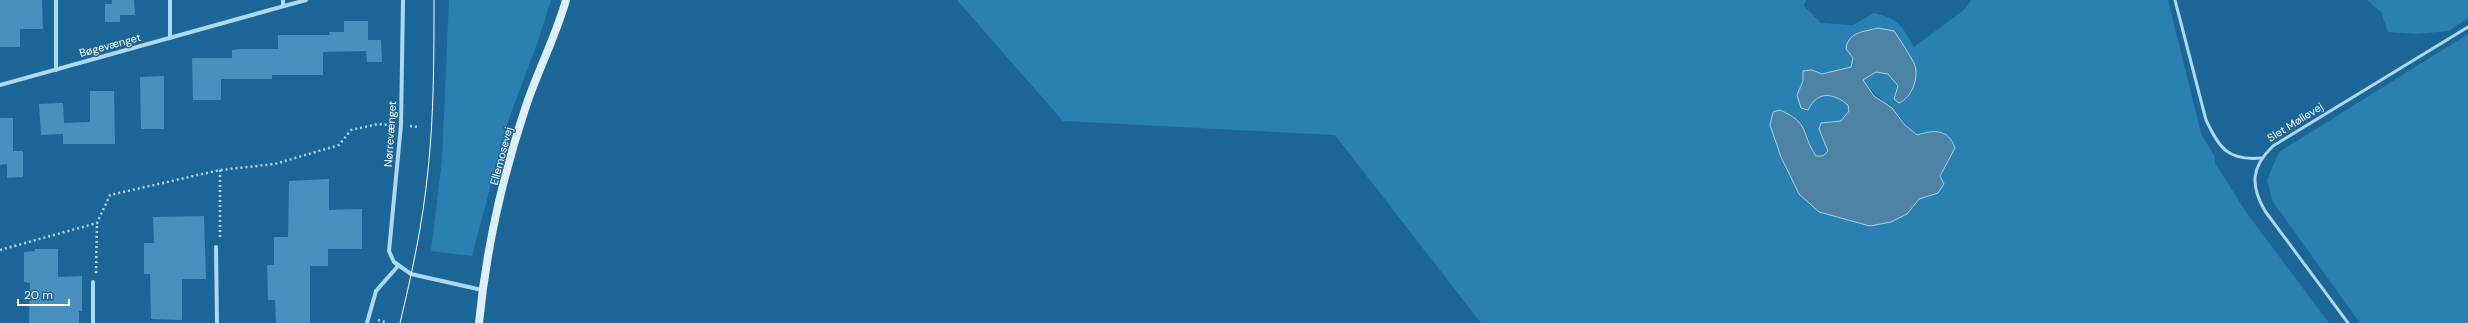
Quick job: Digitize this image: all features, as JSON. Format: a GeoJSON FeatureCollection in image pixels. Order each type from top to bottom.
{"type":"FeatureCollection","features":[{"type":"Feature","properties":{"kind":"street"},"geometry":{"type":"LineString","coordinates":[[56,0],[56,70]]}},
{"type":"Feature","properties":{"kind":"street"},"geometry":{"type":"LineString","coordinates":[[170,0],[170,38]]}},
{"type":"Feature","properties":{"kind":"street"},"geometry":{"type":"LineString","coordinates":[[283,0],[283,6]]}},
{"type":"Feature","properties":{"kind":"street","name":"Bøgevænget"},"geometry":{"type":"LineString","coordinates":[[0,84],[56,70],[306,0]]}},
{"type":"Feature","properties":{"kind":"street","name":"Nørrevænget"},"geometry":{"type":"LineString","coordinates":[[398,266],[390,257],[388,244],[401,125],[403,0]]}},
{"type":"Feature","properties":{"kind":"street","name":"Ellemosevej"},"geometry":{"type":"LineString","coordinates":[[479,323],[482,290],[510,158],[527,105],[566,0]]}},
{"type":"Feature","properties":{"kind":"street"},"geometry":{"type":"LineString","coordinates":[[216,247],[217,323]]}},
{"type":"Feature","properties":{"kind":"street"},"geometry":{"type":"LineString","coordinates":[[367,323],[376,291],[398,266],[411,274],[482,290]]}},
{"type":"Feature","properties":{"kind":"street"},"geometry":{"type":"LineString","coordinates":[[93,282],[93,323]]}},
{"type":"Feature","properties":{"kind":"lane"},"geometry":{"type":"LineString","coordinates":[[2175,0],[2206,120],[2214,139],[2226,152],[2243,160],[2261,158]]}},
{"type":"Feature","properties":{"kind":"lane","name":"Slet Møllevej"},"geometry":{"type":"LineString","coordinates":[[2348,323],[2265,211],[2256,194],[2254,176],[2261,158],[2273,146],[2468,27]]}},
{"type":"Feature","properties":{"kind":"path"},"geometry":{"type":"LineString","coordinates":[[93,282],[96,279],[97,223],[110,195],[220,170],[275,164],[339,145],[351,130],[378,124],[401,125]]}},
{"type":"Feature","properties":{"kind":"path"},"geometry":{"type":"LineString","coordinates":[[216,247],[220,243],[220,170]]}},
{"type":"Feature","properties":{"kind":"path"},"geometry":{"type":"LineString","coordinates":[[0,250],[97,223]]}},
{"type":"Feature","properties":{"kind":"shaded area"},"geometry":{"type":"Polygon","coordinates":[[[449,0],[551,0],[539,38],[507,124],[472,256],[431,251],[442,160],[449,0]]]}},
{"type":"Feature","properties":{"kind":"shaded area"},"geometry":{"type":"Polygon","coordinates":[[[957,0],[1806,0],[1804,6],[1821,23],[1853,25],[1874,13],[1889,18],[1899,24],[1914,47],[1964,10],[1971,0],[2168,0],[2201,134],[2214,155],[2215,163],[2246,212],[2329,323],[1481,323],[1335,135],[1063,121],[957,0]],[[1878,28],[1852,35],[1853,58],[1851,67],[1822,74],[1812,70],[1803,72],[1803,81],[1797,95],[1808,110],[1816,99],[1826,95],[1836,97],[1848,105],[1849,111],[1841,121],[1829,121],[1819,129],[1828,151],[1823,156],[1816,156],[1801,124],[1790,115],[1781,110],[1770,125],[1781,157],[1799,193],[1819,212],[1870,226],[1907,214],[1919,199],[1930,196],[1955,148],[1943,132],[1932,131],[1917,135],[1863,80],[1876,72],[1888,74],[1906,100],[1912,91],[1915,79],[1907,54],[1900,40],[1878,28]]]}},
{"type":"Feature","properties":{"kind":"shaded area"},"geometry":{"type":"Polygon","coordinates":[[[2367,0],[2468,0],[2468,18],[2448,31],[2416,34],[2388,32],[2381,12],[2367,0]]]}},
{"type":"Feature","properties":{"kind":"shaded area"},"geometry":{"type":"Polygon","coordinates":[[[1878,28],[1894,31],[1907,51],[1916,68],[1914,86],[1908,96],[1899,103],[1894,99],[1898,86],[1888,74],[1876,72],[1863,80],[1874,96],[1892,108],[1905,125],[1917,135],[1929,132],[1940,132],[1952,141],[1955,148],[1940,176],[1944,184],[1938,193],[1919,199],[1907,214],[1891,222],[1870,226],[1819,212],[1799,194],[1781,157],[1770,125],[1773,112],[1780,110],[1790,115],[1801,124],[1816,156],[1823,156],[1828,151],[1819,129],[1821,123],[1841,121],[1849,111],[1848,105],[1831,96],[1821,96],[1816,99],[1808,110],[1801,108],[1797,95],[1803,81],[1803,71],[1812,70],[1822,74],[1851,67],[1853,58],[1846,49],[1847,43],[1857,34],[1878,28]]]}},
{"type":"Feature","properties":{"kind":"shaded area"},"geometry":{"type":"Polygon","coordinates":[[[2468,34],[2468,323],[2360,323],[2273,202],[2267,180],[2279,152],[2468,34]]]}},
{"type":"Feature","properties":{"kind":"building"},"geometry":{"type":"Polygon","coordinates":[[[0,0],[42,0],[43,29],[20,29],[20,47],[0,47],[0,0]]]}},
{"type":"Feature","properties":{"kind":"building"},"geometry":{"type":"Polygon","coordinates":[[[112,0],[134,0],[135,15],[120,15],[120,22],[105,22],[105,4],[112,4],[112,0]]]}},
{"type":"Feature","properties":{"kind":"building"},"geometry":{"type":"Polygon","coordinates":[[[344,21],[368,21],[368,40],[381,40],[382,62],[367,62],[366,51],[323,52],[323,75],[272,75],[272,79],[221,79],[221,100],[193,100],[192,58],[232,58],[232,50],[278,49],[278,35],[330,35],[329,32],[344,32],[344,21]]]}},
{"type":"Feature","properties":{"kind":"building"},"geometry":{"type":"Polygon","coordinates":[[[164,76],[164,129],[141,129],[140,77],[164,76]]]}},
{"type":"Feature","properties":{"kind":"building"},"geometry":{"type":"Polygon","coordinates":[[[90,91],[114,91],[115,144],[63,144],[63,134],[41,135],[39,104],[63,103],[64,123],[90,122],[90,91]]]}},
{"type":"Feature","properties":{"kind":"building"},"geometry":{"type":"Polygon","coordinates":[[[0,118],[13,118],[13,151],[23,151],[23,177],[7,178],[7,164],[0,165],[0,118]]]}},
{"type":"Feature","properties":{"kind":"building"},"geometry":{"type":"Polygon","coordinates":[[[329,179],[329,210],[362,209],[362,249],[328,249],[328,266],[310,266],[310,323],[276,323],[275,300],[268,300],[267,265],[274,265],[274,237],[288,237],[289,181],[329,179]]]}},
{"type":"Feature","properties":{"kind":"building"},"geometry":{"type":"Polygon","coordinates":[[[204,216],[206,279],[182,279],[182,320],[151,319],[150,274],[144,274],[144,243],[154,243],[153,217],[204,216]]]}},
{"type":"Feature","properties":{"kind":"building"},"geometry":{"type":"Polygon","coordinates":[[[35,249],[58,249],[58,277],[82,276],[82,311],[79,311],[79,323],[29,323],[30,283],[24,282],[24,252],[35,251],[35,249]]]}},
{"type":"Feature","properties":{"kind":"tram line"},"geometry":{"type":"LineString","coordinates":[[400,323],[417,247],[428,170],[433,107],[434,0]]}}]}
